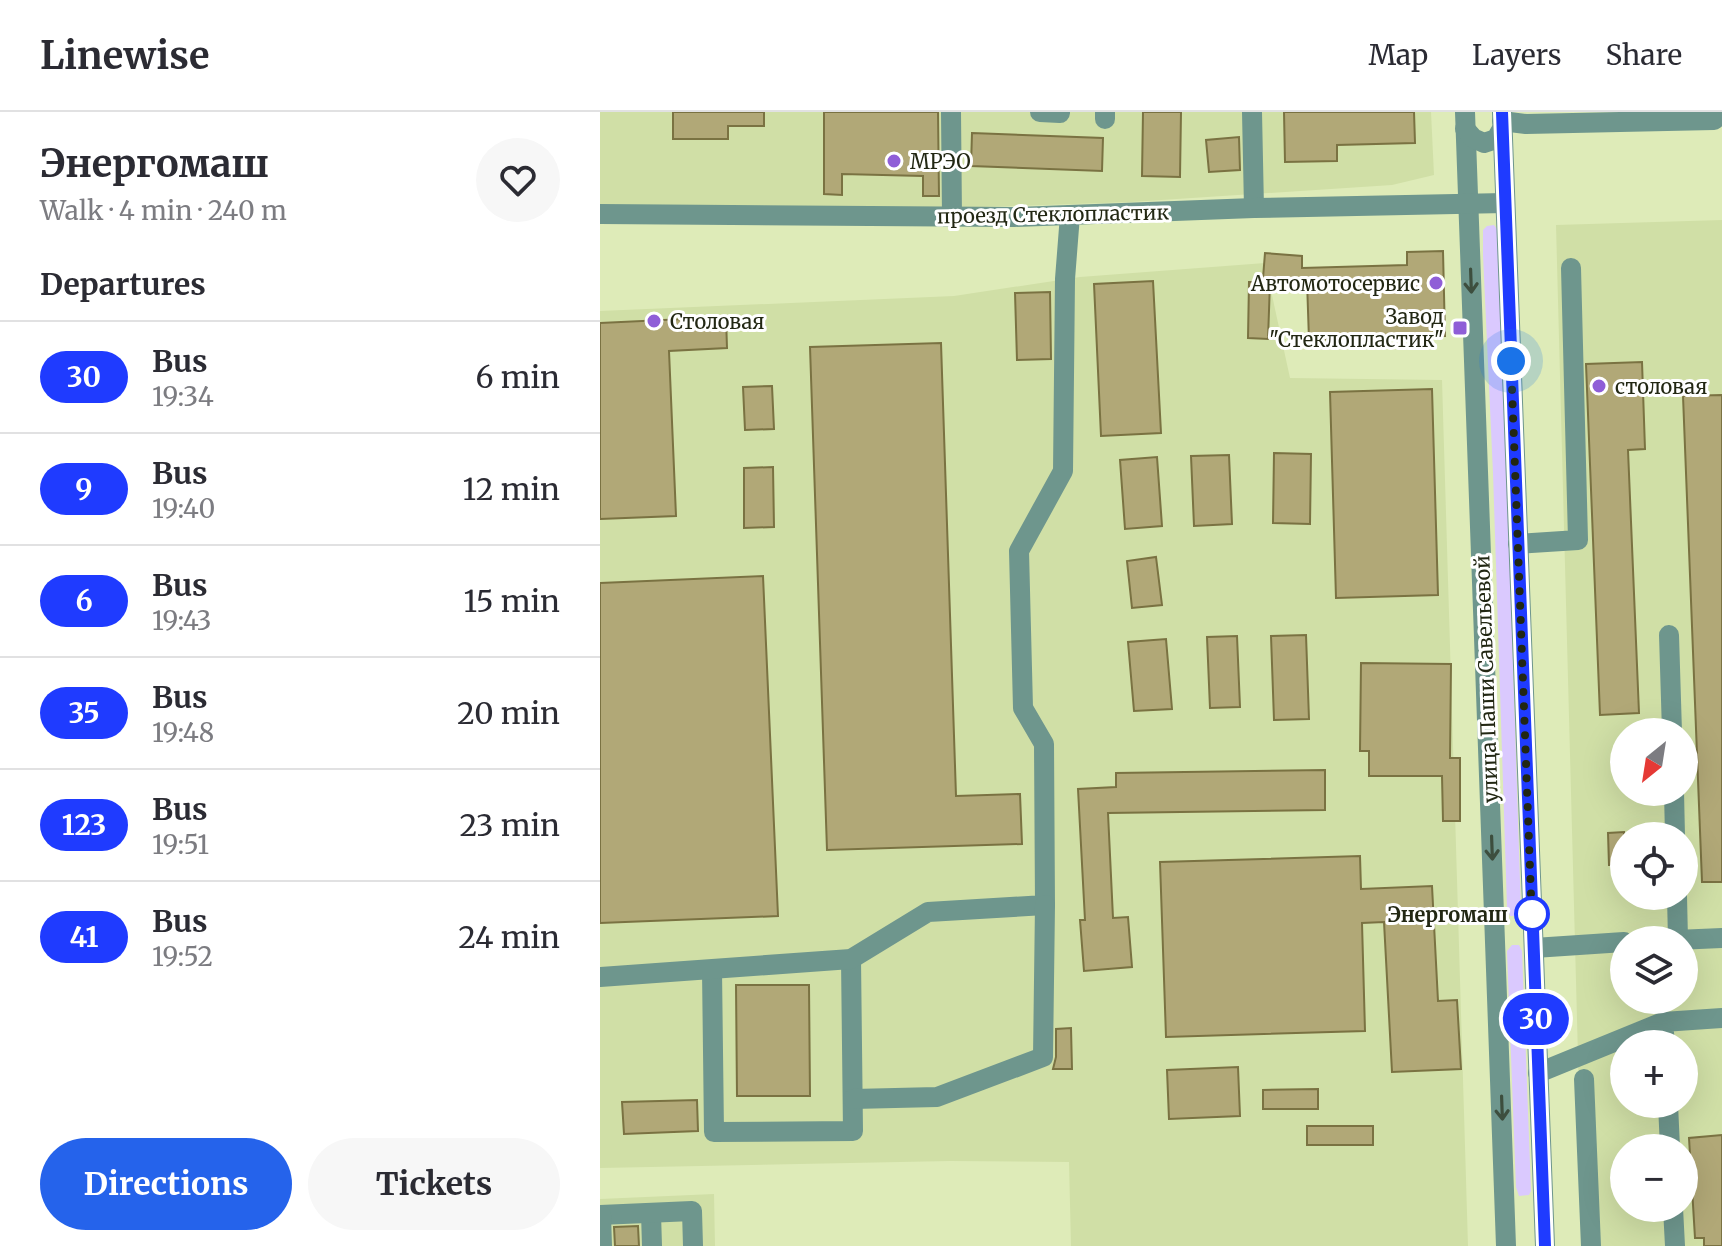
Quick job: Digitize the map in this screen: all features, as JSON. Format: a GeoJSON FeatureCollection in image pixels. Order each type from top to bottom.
{"type":"FeatureCollection","features":[{"type":"Feature","properties":{"kind":"street"},"geometry":{"type":"LineString","coordinates":[[951,112],[952,217]]}},
{"type":"Feature","properties":{"kind":"street"},"geometry":{"type":"LineString","coordinates":[[1040,112],[1060,113]]}},
{"type":"Feature","properties":{"kind":"street"},"geometry":{"type":"LineString","coordinates":[[1252,112],[1254,208]]}},
{"type":"Feature","properties":{"kind":"street"},"geometry":{"type":"LineString","coordinates":[[1465,120],[1473,138],[1484,143],[1496,139],[1502,120],[1526,124],[1714,120],[1722,113]]}},
{"type":"Feature","properties":{"kind":"street","name":"улица Паши Савельевой"},"geometry":{"type":"LineString","coordinates":[[1465,120],[1506,1246]]}},
{"type":"Feature","properties":{"kind":"street","name":"улица Паши Савельевой"},"geometry":{"type":"LineString","coordinates":[[1502,120],[1545,1246]]}},
{"type":"Feature","properties":{"kind":"street","name":"проезд Стеклопластик"},"geometry":{"type":"LineString","coordinates":[[600,214],[952,217],[1505,203]]}},
{"type":"Feature","properties":{"kind":"street"},"geometry":{"type":"LineString","coordinates":[[853,1099],[937,1097],[1043,1057],[1044,744],[1023,708],[1019,551],[1063,471],[1065,279],[1070,215]]}},
{"type":"Feature","properties":{"kind":"street"},"geometry":{"type":"LineString","coordinates":[[1518,544],[1578,540],[1571,268]]}},
{"type":"Feature","properties":{"kind":"street"},"geometry":{"type":"LineString","coordinates":[[1669,635],[1672,718]]}},
{"type":"Feature","properties":{"kind":"street"},"geometry":{"type":"LineString","coordinates":[[600,977],[851,959],[928,912],[1045,905]]}},
{"type":"Feature","properties":{"kind":"street"},"geometry":{"type":"LineString","coordinates":[[1698,939],[1722,938]]}},
{"type":"Feature","properties":{"kind":"street"},"geometry":{"type":"LineString","coordinates":[[1534,948],[1610,943]]}},
{"type":"Feature","properties":{"kind":"street"},"geometry":{"type":"LineString","coordinates":[[712,970],[714,1132],[853,1131],[851,959]]}},
{"type":"Feature","properties":{"kind":"street"},"geometry":{"type":"LineString","coordinates":[[1538,1073],[1663,1022],[1722,1018]]}},
{"type":"Feature","properties":{"kind":"street"},"geometry":{"type":"LineString","coordinates":[[1663,1022],[1664,1030]]}},
{"type":"Feature","properties":{"kind":"street"},"geometry":{"type":"LineString","coordinates":[[1584,1079],[1591,1246]]}},
{"type":"Feature","properties":{"kind":"street"},"geometry":{"type":"LineString","coordinates":[[602,1246],[601,1215],[692,1211],[693,1246]]}},
{"type":"Feature","properties":{"kind":"street"},"geometry":{"type":"LineString","coordinates":[[1506,1211],[1543,1211]]}},
{"type":"Feature","properties":{"kind":"street"},"geometry":{"type":"LineString","coordinates":[[651,1213],[652,1246]]}},
{"type":"Feature","properties":{"kind":"street"},"geometry":{"type":"LineString","coordinates":[[1674,1222],[1675,1246]]}},
{"type":"Feature","properties":{"kind":"shaded area"},"geometry":{"type":"Polygon","coordinates":[[[600,112],[1431,112],[1434,175],[1392,185],[1131,202],[954,208],[600,212],[600,112]]]}},
{"type":"Feature","properties":{"kind":"shaded area"},"geometry":{"type":"Polygon","coordinates":[[[1722,220],[1722,1246],[1583,1246],[1556,225],[1722,220]]]}},
{"type":"Feature","properties":{"kind":"shaded area"},"geometry":{"type":"Polygon","coordinates":[[[1494,225],[1499,232],[1519,916],[1510,916],[1507,907],[1483,255],[1483,230],[1494,225]]]}},
{"type":"Feature","properties":{"kind":"shaded area"},"geometry":{"type":"Polygon","coordinates":[[[1265,263],[1290,378],[1442,380],[1468,1246],[1071,1246],[1069,1162],[950,1161],[600,1168],[600,311],[954,296],[1080,277],[1265,263]]]}},
{"type":"Feature","properties":{"kind":"shaded area"},"geometry":{"type":"Polygon","coordinates":[[[1512,945],[1519,945],[1522,951],[1531,1191],[1529,1195],[1519,1196],[1516,1187],[1507,951],[1512,945]]]}},
{"type":"Feature","properties":{"kind":"shaded area"},"geometry":{"type":"Polygon","coordinates":[[[714,1194],[715,1246],[600,1246],[600,1199],[714,1194]]]}},
{"type":"Feature","properties":{"kind":"building"},"geometry":{"type":"Polygon","coordinates":[[[673,112],[764,112],[764,126],[728,126],[728,139],[673,139],[673,112]]]}},
{"type":"Feature","properties":{"kind":"building"},"geometry":{"type":"Polygon","coordinates":[[[824,112],[938,112],[939,196],[923,196],[923,176],[842,174],[842,195],[824,194],[824,112]]]}},
{"type":"Feature","properties":{"kind":"building"},"geometry":{"type":"Polygon","coordinates":[[[1143,112],[1181,112],[1180,177],[1142,176],[1143,112]]]}},
{"type":"Feature","properties":{"kind":"building"},"geometry":{"type":"Polygon","coordinates":[[[1284,112],[1414,112],[1415,143],[1337,145],[1337,161],[1285,162],[1284,112]]]}},
{"type":"Feature","properties":{"kind":"building"},"geometry":{"type":"Polygon","coordinates":[[[972,133],[1103,138],[1102,171],[971,166],[972,133]]]}},
{"type":"Feature","properties":{"kind":"building"},"geometry":{"type":"Polygon","coordinates":[[[1239,137],[1240,170],[1209,172],[1206,140],[1239,137]]]}},
{"type":"Feature","properties":{"kind":"building"},"geometry":{"type":"Polygon","coordinates":[[[1443,251],[1445,336],[1309,340],[1307,281],[1263,278],[1265,253],[1302,256],[1302,268],[1407,265],[1407,252],[1443,251]]]}},
{"type":"Feature","properties":{"kind":"building"},"geometry":{"type":"Polygon","coordinates":[[[1153,281],[1161,433],[1101,436],[1094,284],[1153,281]]]}},
{"type":"Feature","properties":{"kind":"building"},"geometry":{"type":"Polygon","coordinates":[[[1249,282],[1270,282],[1268,339],[1248,338],[1249,282]]]}},
{"type":"Feature","properties":{"kind":"building"},"geometry":{"type":"Polygon","coordinates":[[[1050,292],[1051,359],[1017,360],[1015,293],[1050,292]]]}},
{"type":"Feature","properties":{"kind":"building"},"geometry":{"type":"Polygon","coordinates":[[[726,317],[727,348],[669,351],[676,516],[600,519],[600,323],[726,317]]]}},
{"type":"Feature","properties":{"kind":"building"},"geometry":{"type":"Polygon","coordinates":[[[941,343],[956,796],[1020,794],[1022,844],[827,850],[810,347],[941,343]]]}},
{"type":"Feature","properties":{"kind":"building"},"geometry":{"type":"Polygon","coordinates":[[[1642,362],[1645,449],[1628,450],[1639,713],[1600,715],[1586,364],[1642,362]]]}},
{"type":"Feature","properties":{"kind":"building"},"geometry":{"type":"Polygon","coordinates":[[[772,386],[774,429],[745,430],[743,387],[772,386]]]}},
{"type":"Feature","properties":{"kind":"building"},"geometry":{"type":"Polygon","coordinates":[[[1432,389],[1438,595],[1336,598],[1330,392],[1432,389]]]}},
{"type":"Feature","properties":{"kind":"building"},"geometry":{"type":"Polygon","coordinates":[[[1722,395],[1722,882],[1702,882],[1698,718],[1696,718],[1683,396],[1722,395]]]}},
{"type":"Feature","properties":{"kind":"building"},"geometry":{"type":"Polygon","coordinates":[[[1274,453],[1311,454],[1310,524],[1273,523],[1274,453]]]}},
{"type":"Feature","properties":{"kind":"building"},"geometry":{"type":"Polygon","coordinates":[[[1229,455],[1232,524],[1194,526],[1191,456],[1229,455]]]}},
{"type":"Feature","properties":{"kind":"building"},"geometry":{"type":"Polygon","coordinates":[[[1157,457],[1162,526],[1125,529],[1120,460],[1157,457]]]}},
{"type":"Feature","properties":{"kind":"building"},"geometry":{"type":"Polygon","coordinates":[[[773,467],[774,527],[744,528],[744,468],[773,467]]]}},
{"type":"Feature","properties":{"kind":"building"},"geometry":{"type":"Polygon","coordinates":[[[1156,557],[1162,605],[1132,608],[1127,561],[1156,557]]]}},
{"type":"Feature","properties":{"kind":"building"},"geometry":{"type":"Polygon","coordinates":[[[763,576],[778,916],[600,923],[600,583],[763,576]]]}},
{"type":"Feature","properties":{"kind":"building"},"geometry":{"type":"Polygon","coordinates":[[[1306,635],[1309,719],[1274,720],[1271,636],[1306,635]]]}},
{"type":"Feature","properties":{"kind":"building"},"geometry":{"type":"Polygon","coordinates":[[[1237,636],[1240,707],[1210,708],[1207,637],[1237,636]]]}},
{"type":"Feature","properties":{"kind":"building"},"geometry":{"type":"Polygon","coordinates":[[[1166,639],[1172,709],[1134,711],[1128,642],[1166,639]]]}},
{"type":"Feature","properties":{"kind":"building"},"geometry":{"type":"Polygon","coordinates":[[[1361,663],[1451,664],[1450,758],[1460,758],[1460,821],[1443,821],[1442,776],[1369,776],[1369,751],[1360,751],[1361,663]]]}},
{"type":"Feature","properties":{"kind":"building"},"geometry":{"type":"Polygon","coordinates":[[[1325,770],[1325,810],[1108,813],[1113,918],[1128,917],[1132,967],[1084,971],[1080,920],[1085,920],[1078,789],[1116,787],[1116,773],[1325,770]]]}},
{"type":"Feature","properties":{"kind":"building"},"geometry":{"type":"Polygon","coordinates":[[[1610,833],[1610,865],[1609,865],[1610,833]]]}},
{"type":"Feature","properties":{"kind":"building"},"geometry":{"type":"Polygon","coordinates":[[[1360,856],[1361,889],[1432,886],[1438,1001],[1457,1000],[1461,1069],[1392,1072],[1384,922],[1362,923],[1365,1031],[1166,1037],[1160,862],[1360,856]]]}},
{"type":"Feature","properties":{"kind":"building"},"geometry":{"type":"Polygon","coordinates":[[[736,985],[809,985],[810,1096],[737,1096],[736,985]]]}},
{"type":"Feature","properties":{"kind":"building"},"geometry":{"type":"Polygon","coordinates":[[[1071,1028],[1072,1069],[1053,1069],[1056,1029],[1071,1028]]]}},
{"type":"Feature","properties":{"kind":"building"},"geometry":{"type":"Polygon","coordinates":[[[1238,1067],[1240,1116],[1169,1119],[1167,1070],[1238,1067]]]}},
{"type":"Feature","properties":{"kind":"building"},"geometry":{"type":"Polygon","coordinates":[[[1318,1089],[1318,1109],[1263,1109],[1263,1090],[1318,1089]]]}},
{"type":"Feature","properties":{"kind":"building"},"geometry":{"type":"Polygon","coordinates":[[[697,1100],[698,1131],[624,1134],[622,1102],[697,1100]]]}},
{"type":"Feature","properties":{"kind":"building"},"geometry":{"type":"Polygon","coordinates":[[[1307,1126],[1373,1126],[1373,1145],[1307,1145],[1307,1126]]]}},
{"type":"Feature","properties":{"kind":"building"},"geometry":{"type":"Polygon","coordinates":[[[1722,1135],[1722,1246],[1704,1246],[1704,1238],[1695,1238],[1694,1222],[1698,1222],[1698,1137],[1722,1135]]]}},
{"type":"Feature","properties":{"kind":"building"},"geometry":{"type":"Polygon","coordinates":[[[638,1226],[639,1246],[615,1246],[614,1227],[638,1226]]]}},
{"type":"Feature","properties":{"kind":"bus line","name":"30"},"geometry":{"type":"LineString","coordinates":[[1502,112],[1545,1246]]}},
{"type":"Feature","properties":{"kind":"place","name":"МРЭО"},"geometry":{"type":"Point","coordinates":[894,161]}},
{"type":"Feature","properties":{"kind":"place","name":"Автомотосервис"},"geometry":{"type":"Point","coordinates":[1436,283]}},
{"type":"Feature","properties":{"kind":"place","name":"Столовая"},"geometry":{"type":"Point","coordinates":[654,321]}},
{"type":"Feature","properties":{"kind":"place","name":"Завод \"Стеклопластик\""},"geometry":{"type":"Point","coordinates":[1460,328]}},
{"type":"Feature","properties":{"kind":"place","name":"столовая"},"geometry":{"type":"Point","coordinates":[1599,386]}},
{"type":"Feature","properties":{"kind":"place","name":"Энергомаш"},"geometry":{"type":"Point","coordinates":[1532,914]}},
{"type":"Feature","properties":{"kind":"route"},"geometry":{"type":"LineString","coordinates":[[1511,361],[1532,922],[1532,914]]}}]}
